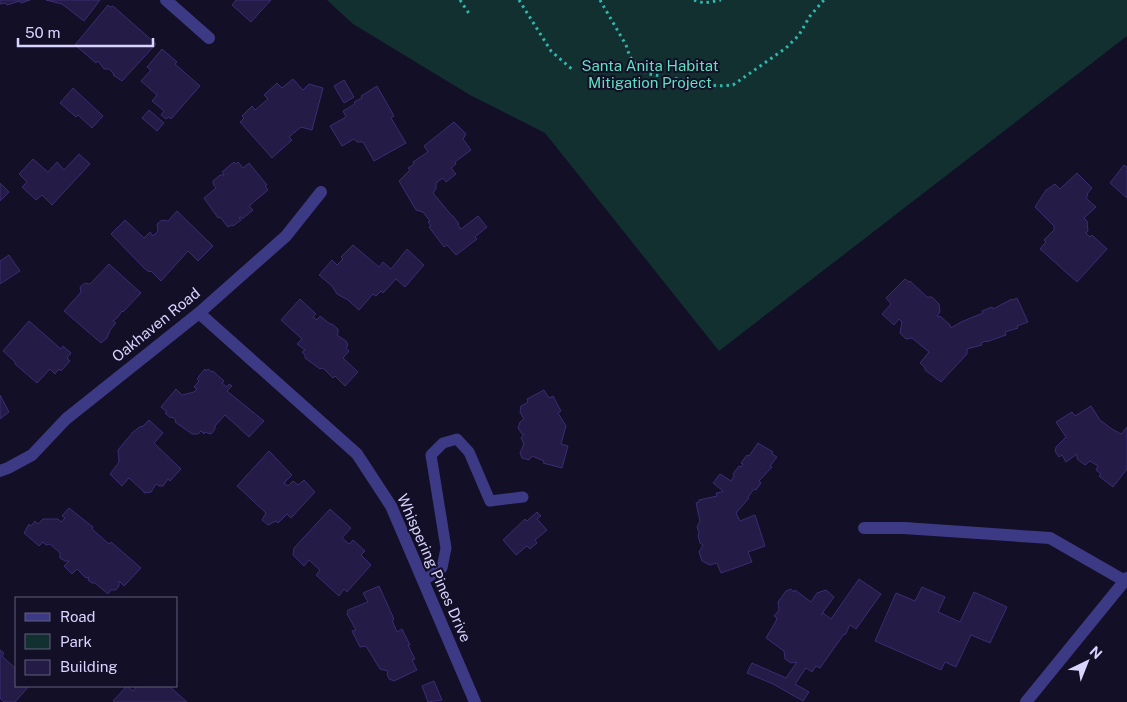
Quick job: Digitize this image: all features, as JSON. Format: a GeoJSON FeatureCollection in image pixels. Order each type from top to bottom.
{"type":"FeatureCollection","features":[{"type":"Feature","properties":{"kind":"street"},"geometry":{"type":"LineString","coordinates":[[166,0],[209,38]]}},
{"type":"Feature","properties":{"kind":"street","name":"Oakhaven Road"},"geometry":{"type":"LineString","coordinates":[[0,471],[32,455],[66,419],[198,313],[286,236],[322,192]]}},
{"type":"Feature","properties":{"kind":"street","name":"Whispering Pines Drive"},"geometry":{"type":"LineString","coordinates":[[198,313],[357,454],[391,506],[475,702]]}},
{"type":"Feature","properties":{"kind":"street"},"geometry":{"type":"LineString","coordinates":[[864,528],[904,528],[1050,538],[1126,580],[1026,702]]}},
{"type":"Feature","properties":{"kind":"lane"},"geometry":{"type":"LineString","coordinates":[[423,581],[442,568],[446,548],[431,455],[443,443],[457,439],[470,452],[490,501],[523,497]]}},
{"type":"Feature","properties":{"kind":"path"},"geometry":{"type":"LineString","coordinates":[[460,0],[470,15]]}},
{"type":"Feature","properties":{"kind":"path"},"geometry":{"type":"LineString","coordinates":[[519,0],[551,51],[573,70]]}},
{"type":"Feature","properties":{"kind":"path"},"geometry":{"type":"LineString","coordinates":[[600,0],[626,45],[630,57],[638,67],[649,74],[725,86],[739,82],[786,48],[799,35],[810,16],[824,0]]}},
{"type":"Feature","properties":{"kind":"path"},"geometry":{"type":"LineString","coordinates":[[694,0],[704,2],[721,0]]}},
{"type":"Feature","properties":{"kind":"green space","name":"Santa Anita Habitat Mitigation Project"},"geometry":{"type":"Polygon","coordinates":[[[327,0],[1127,0],[1127,36],[719,351],[545,133],[470,95],[353,24],[327,0]]]}},
{"type":"Feature","properties":{"kind":"building"},"geometry":{"type":"Polygon","coordinates":[[[0,0],[30,0],[7,5],[6,3],[0,4],[0,0]]]}},
{"type":"Feature","properties":{"kind":"building"},"geometry":{"type":"Polygon","coordinates":[[[46,0],[100,0],[84,21],[62,4],[46,0]]]}},
{"type":"Feature","properties":{"kind":"building"},"geometry":{"type":"Polygon","coordinates":[[[236,0],[271,0],[251,22],[232,5],[236,0]]]}},
{"type":"Feature","properties":{"kind":"building"},"geometry":{"type":"Polygon","coordinates":[[[108,5],[110,7],[113,6],[156,44],[122,81],[113,75],[109,69],[104,69],[98,61],[96,63],[75,45],[108,5]]]}},
{"type":"Feature","properties":{"kind":"building"},"geometry":{"type":"Polygon","coordinates":[[[162,49],[177,62],[175,64],[200,86],[171,119],[169,117],[166,119],[161,115],[164,111],[152,101],[157,95],[141,81],[151,70],[147,67],[162,49]]]}},
{"type":"Feature","properties":{"kind":"building"},"geometry":{"type":"Polygon","coordinates":[[[293,79],[303,90],[309,84],[323,88],[312,130],[301,127],[289,137],[292,140],[272,158],[240,122],[244,118],[242,116],[252,106],[255,110],[268,99],[264,95],[277,83],[282,88],[293,79]]]}},
{"type":"Feature","properties":{"kind":"building"},"geometry":{"type":"Polygon","coordinates":[[[344,80],[354,97],[344,103],[334,86],[344,80]]]}},
{"type":"Feature","properties":{"kind":"building"},"geometry":{"type":"Polygon","coordinates":[[[377,86],[394,116],[391,118],[406,143],[374,161],[363,142],[357,142],[354,139],[342,146],[330,126],[346,117],[343,111],[377,86]]]}},
{"type":"Feature","properties":{"kind":"building"},"geometry":{"type":"Polygon","coordinates":[[[73,88],[103,116],[92,128],[78,115],[76,117],[60,103],[73,88]]]}},
{"type":"Feature","properties":{"kind":"building"},"geometry":{"type":"Polygon","coordinates":[[[149,110],[164,123],[157,131],[142,118],[149,110]]]}},
{"type":"Feature","properties":{"kind":"building"},"geometry":{"type":"Polygon","coordinates":[[[454,122],[466,134],[463,139],[471,150],[455,162],[456,164],[451,168],[456,174],[446,182],[443,178],[436,183],[436,189],[433,193],[453,216],[461,229],[478,216],[487,227],[475,237],[477,239],[456,255],[447,245],[444,247],[429,227],[431,226],[428,222],[430,221],[423,212],[416,210],[399,181],[410,170],[408,168],[414,164],[413,162],[428,152],[424,146],[454,122]]]}},
{"type":"Feature","properties":{"kind":"building"},"geometry":{"type":"Polygon","coordinates":[[[79,154],[90,164],[52,205],[42,195],[36,200],[22,187],[27,182],[19,174],[33,159],[48,172],[57,162],[64,170],[79,154]]]}},
{"type":"Feature","properties":{"kind":"building"},"geometry":{"type":"Polygon","coordinates":[[[234,162],[236,164],[238,162],[243,168],[249,163],[267,185],[265,186],[268,190],[249,206],[253,210],[242,219],[241,217],[239,218],[241,220],[233,226],[228,227],[220,217],[218,218],[204,198],[216,188],[213,181],[220,175],[224,175],[222,172],[234,162]]]}},
{"type":"Feature","properties":{"kind":"building"},"geometry":{"type":"Polygon","coordinates":[[[1124,165],[1127,167],[1127,198],[1110,183],[1124,165]]]}},
{"type":"Feature","properties":{"kind":"building"},"geometry":{"type":"Polygon","coordinates":[[[1077,173],[1092,188],[1086,198],[1096,207],[1084,218],[1087,221],[1088,231],[1086,233],[1090,237],[1092,235],[1107,249],[1077,282],[1040,249],[1046,242],[1044,240],[1054,230],[1054,226],[1035,207],[1046,190],[1055,184],[1060,189],[1077,173]]]}},
{"type":"Feature","properties":{"kind":"building"},"geometry":{"type":"Polygon","coordinates":[[[0,183],[9,192],[0,201],[0,183]]]}},
{"type":"Feature","properties":{"kind":"building"},"geometry":{"type":"Polygon","coordinates":[[[177,211],[213,246],[198,261],[188,251],[161,281],[151,271],[149,272],[144,268],[111,234],[125,220],[144,238],[150,232],[153,236],[158,231],[157,224],[162,220],[168,221],[177,211]]]}},
{"type":"Feature","properties":{"kind":"building"},"geometry":{"type":"Polygon","coordinates":[[[353,245],[379,267],[383,262],[391,269],[407,249],[424,265],[405,287],[396,279],[383,293],[381,291],[376,296],[373,294],[359,310],[348,300],[337,294],[332,286],[319,275],[332,260],[337,265],[343,259],[341,257],[353,245]]]}},
{"type":"Feature","properties":{"kind":"building"},"geometry":{"type":"Polygon","coordinates":[[[9,255],[20,271],[0,284],[0,261],[9,255]]]}},
{"type":"Feature","properties":{"kind":"building"},"geometry":{"type":"Polygon","coordinates":[[[109,264],[141,293],[113,321],[116,323],[110,330],[107,338],[101,343],[64,311],[81,292],[80,287],[85,283],[90,284],[109,264]]]}},
{"type":"Feature","properties":{"kind":"building"},"geometry":{"type":"Polygon","coordinates":[[[905,279],[939,304],[940,312],[937,316],[940,316],[951,328],[983,313],[982,311],[992,307],[993,309],[1017,298],[1028,322],[1017,326],[1018,328],[1005,332],[1006,335],[967,349],[967,354],[941,382],[925,370],[920,363],[929,352],[912,338],[906,339],[900,333],[902,322],[899,319],[894,325],[882,314],[891,304],[886,298],[905,279]]]}},
{"type":"Feature","properties":{"kind":"building"},"geometry":{"type":"Polygon","coordinates":[[[300,299],[316,314],[313,317],[317,320],[320,316],[332,324],[338,329],[337,335],[346,341],[348,345],[346,348],[349,351],[343,358],[358,372],[345,386],[335,376],[333,378],[323,368],[320,369],[305,358],[302,352],[305,350],[297,344],[302,339],[281,320],[300,299]]]}},
{"type":"Feature","properties":{"kind":"building"},"geometry":{"type":"Polygon","coordinates":[[[29,321],[61,349],[63,346],[71,353],[67,358],[70,361],[61,371],[59,369],[55,374],[50,369],[37,383],[3,351],[29,321]]]}},
{"type":"Feature","properties":{"kind":"building"},"geometry":{"type":"Polygon","coordinates":[[[205,369],[206,371],[208,369],[213,371],[224,381],[222,383],[227,387],[229,384],[232,386],[227,391],[264,421],[249,437],[225,415],[215,426],[211,434],[205,432],[204,434],[201,431],[198,434],[192,434],[175,422],[176,420],[165,413],[167,412],[161,407],[176,389],[182,395],[194,392],[197,389],[194,387],[199,381],[197,379],[205,369]]]}},
{"type":"Feature","properties":{"kind":"building"},"geometry":{"type":"Polygon","coordinates":[[[544,390],[549,398],[553,396],[561,411],[558,413],[566,426],[561,444],[568,446],[562,468],[543,463],[544,461],[532,456],[529,460],[522,458],[520,453],[524,444],[521,438],[524,434],[518,428],[520,422],[524,419],[520,412],[521,406],[528,402],[527,399],[544,390]]]}},
{"type":"Feature","properties":{"kind":"building"},"geometry":{"type":"Polygon","coordinates":[[[0,395],[9,412],[0,419],[0,395]]]}},
{"type":"Feature","properties":{"kind":"building"},"geometry":{"type":"Polygon","coordinates":[[[1091,406],[1100,420],[1112,429],[1121,434],[1127,427],[1127,469],[1113,487],[1099,476],[1101,474],[1096,470],[1098,466],[1090,461],[1085,465],[1077,459],[1077,454],[1066,462],[1062,455],[1059,457],[1055,451],[1056,447],[1066,437],[1056,422],[1072,412],[1075,416],[1091,406]]]}},
{"type":"Feature","properties":{"kind":"building"},"geometry":{"type":"Polygon","coordinates":[[[149,420],[163,433],[154,443],[181,469],[170,481],[168,479],[163,486],[156,484],[151,492],[144,493],[129,478],[122,486],[110,474],[119,462],[118,450],[133,432],[149,420]]]}},
{"type":"Feature","properties":{"kind":"building"},"geometry":{"type":"Polygon","coordinates":[[[758,443],[773,452],[772,454],[777,457],[770,466],[772,467],[759,481],[761,483],[756,490],[754,489],[736,513],[740,521],[755,515],[765,546],[748,552],[752,562],[721,573],[717,563],[710,565],[702,561],[699,552],[703,545],[700,543],[698,536],[697,527],[700,521],[696,503],[699,500],[717,496],[716,493],[722,492],[713,483],[720,474],[731,481],[734,476],[733,474],[739,466],[741,467],[743,464],[741,463],[747,455],[749,456],[758,443]]]}},
{"type":"Feature","properties":{"kind":"building"},"geometry":{"type":"Polygon","coordinates":[[[269,451],[292,475],[284,483],[288,486],[293,481],[298,485],[304,480],[315,492],[291,518],[287,514],[278,523],[276,521],[268,525],[262,520],[266,513],[237,486],[269,451]]]}},
{"type":"Feature","properties":{"kind":"building"},"geometry":{"type":"Polygon","coordinates":[[[69,508],[93,527],[92,529],[109,544],[111,542],[141,568],[124,586],[119,581],[119,586],[116,590],[111,590],[108,594],[95,583],[88,580],[89,577],[86,578],[77,569],[72,574],[64,566],[69,561],[60,558],[60,553],[50,544],[46,545],[43,542],[39,546],[24,533],[29,524],[31,526],[35,521],[38,524],[43,519],[58,519],[61,522],[65,518],[62,516],[69,508]]]}},
{"type":"Feature","properties":{"kind":"building"},"geometry":{"type":"Polygon","coordinates":[[[330,509],[351,528],[342,538],[349,544],[353,540],[365,551],[361,555],[371,565],[347,592],[344,589],[339,596],[316,575],[320,570],[309,560],[304,566],[293,555],[294,548],[330,509]]]}},
{"type":"Feature","properties":{"kind":"building"},"geometry":{"type":"Polygon","coordinates":[[[537,512],[541,516],[537,519],[547,530],[535,540],[537,543],[530,549],[527,546],[516,555],[503,540],[525,519],[527,521],[537,512]]]}},
{"type":"Feature","properties":{"kind":"building"},"geometry":{"type":"Polygon","coordinates":[[[859,579],[881,594],[856,629],[850,625],[845,635],[820,668],[816,666],[812,672],[806,668],[795,684],[809,692],[803,701],[773,684],[747,673],[752,663],[786,678],[797,662],[791,663],[785,659],[784,651],[766,638],[777,618],[774,616],[779,610],[778,602],[786,591],[791,589],[794,592],[795,590],[811,602],[817,593],[826,590],[834,597],[821,615],[823,613],[831,619],[859,579]]]}},
{"type":"Feature","properties":{"kind":"building"},"geometry":{"type":"Polygon","coordinates":[[[379,586],[394,619],[392,620],[397,632],[402,629],[410,645],[408,645],[415,659],[412,660],[417,670],[394,681],[389,679],[388,671],[380,669],[366,646],[360,647],[352,631],[356,630],[347,614],[348,610],[368,602],[363,593],[379,586]]]}},
{"type":"Feature","properties":{"kind":"building"},"geometry":{"type":"Polygon","coordinates":[[[922,587],[945,597],[938,612],[960,622],[974,592],[1007,607],[990,643],[971,635],[956,667],[945,662],[941,670],[875,641],[896,593],[915,601],[922,587]]]}},
{"type":"Feature","properties":{"kind":"building"},"geometry":{"type":"Polygon","coordinates":[[[0,650],[4,653],[2,656],[15,668],[15,687],[28,687],[15,702],[4,702],[0,698],[0,650]]]}},
{"type":"Feature","properties":{"kind":"building"},"geometry":{"type":"Polygon","coordinates":[[[434,681],[442,700],[428,702],[422,686],[434,681]]]}},
{"type":"Feature","properties":{"kind":"building"},"geometry":{"type":"Polygon","coordinates":[[[126,687],[133,691],[136,687],[170,687],[187,702],[115,702],[113,701],[126,687]]]}}]}
